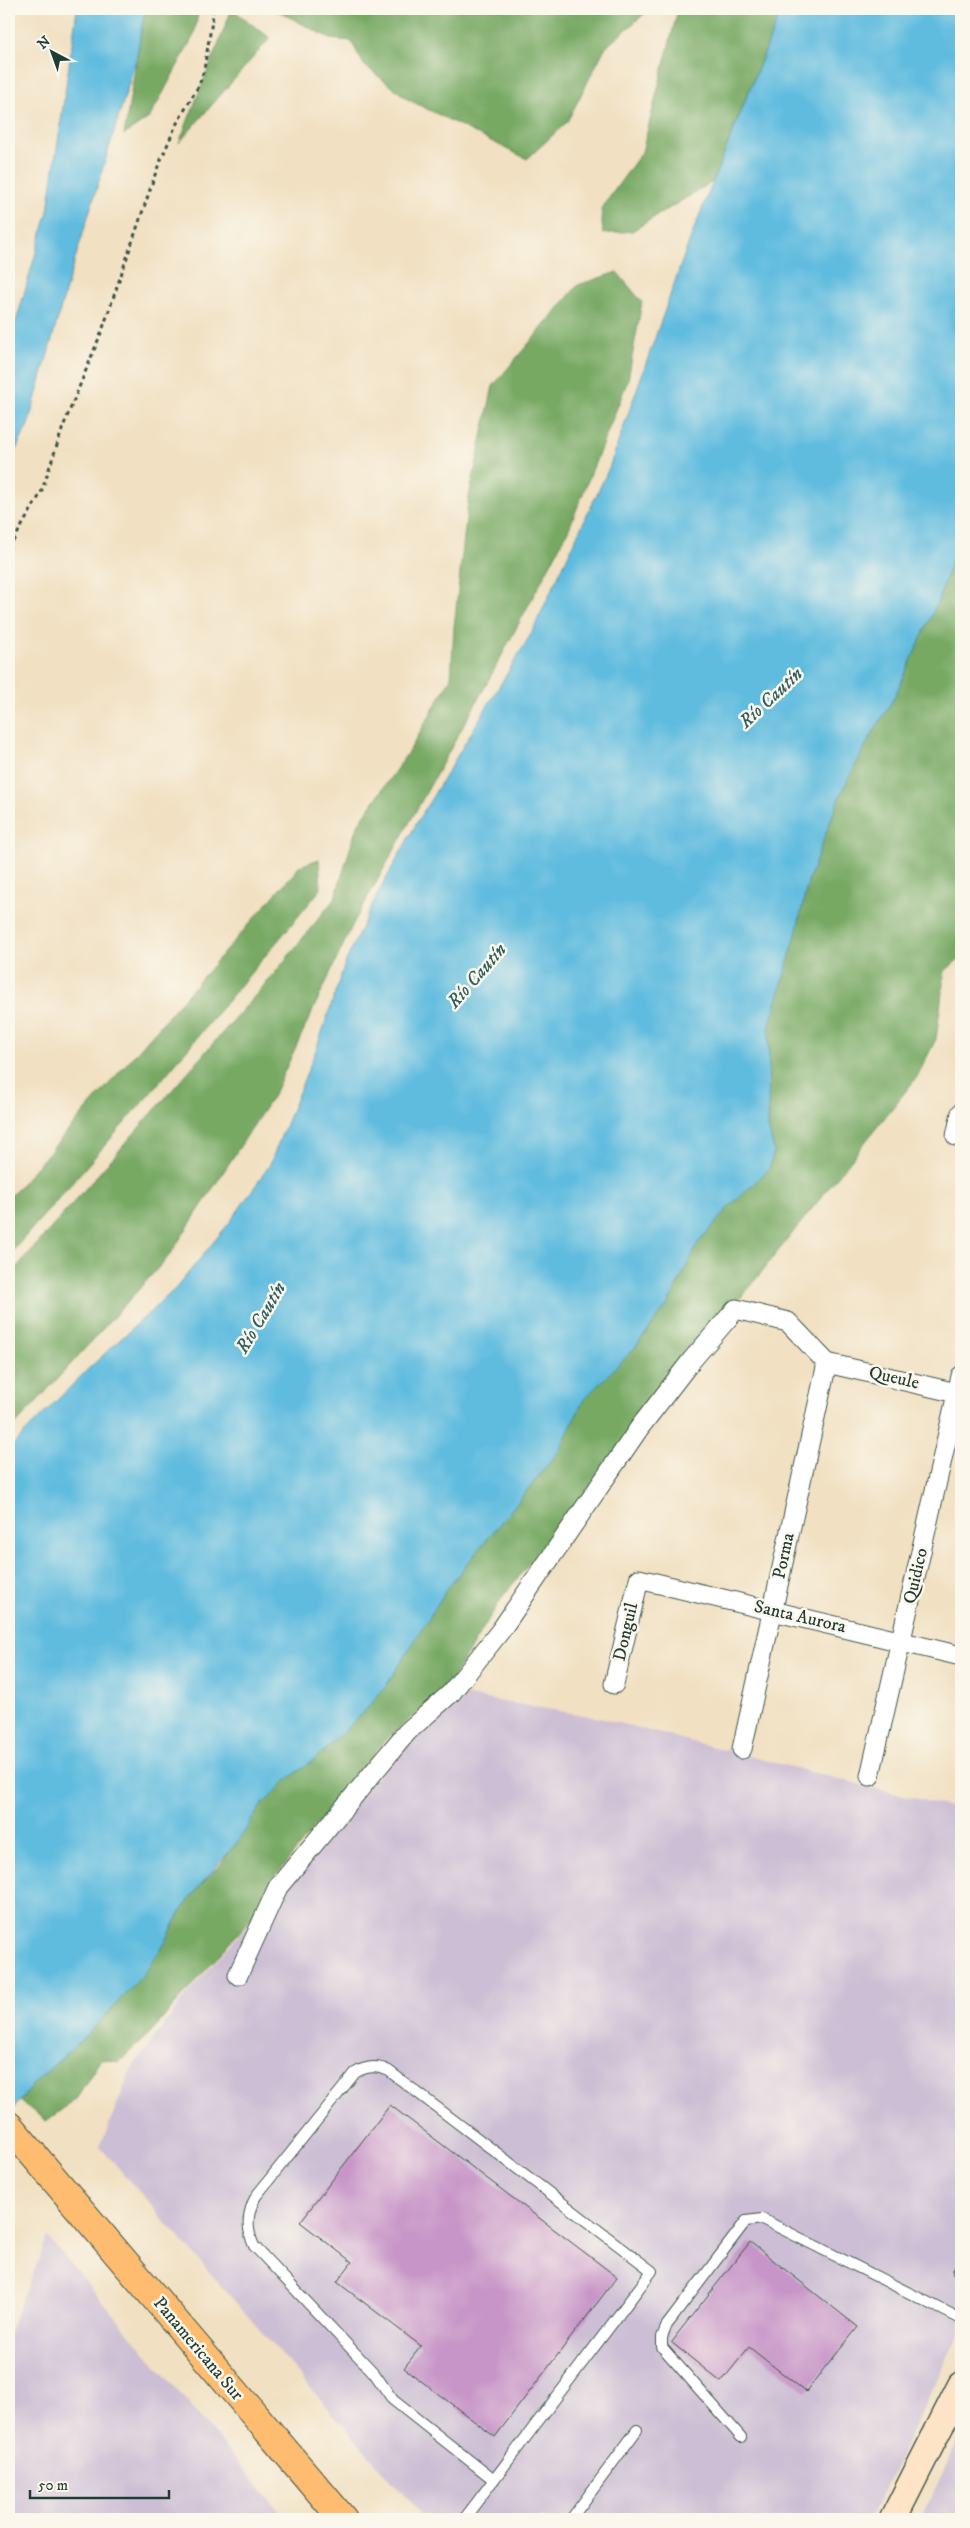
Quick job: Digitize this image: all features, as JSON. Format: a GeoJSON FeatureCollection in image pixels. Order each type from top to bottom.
{"type":"FeatureCollection","features":[{"type":"Feature","properties":{"kind":"main road","name":"Panamericana Sur"},"geometry":{"type":"LineString","coordinates":[[9,2126],[342,2519]]}},
{"type":"Feature","properties":{"kind":"street"},"geometry":{"type":"LineString","coordinates":[[956,1136],[961,1113]]}},
{"type":"Feature","properties":{"kind":"street"},"geometry":{"type":"LineString","coordinates":[[238,1975],[278,1887],[407,1732],[451,1693],[501,1630],[640,1427],[691,1361],[736,1310],[788,1322],[827,1363]]}},
{"type":"Feature","properties":{"kind":"street","name":"Queule"},"geometry":{"type":"LineString","coordinates":[[827,1363],[960,1388]]}},
{"type":"Feature","properties":{"kind":"street","name":"Porma"},"geometry":{"type":"LineString","coordinates":[[742,1749],[827,1363]]}},
{"type":"Feature","properties":{"kind":"street","name":"Quidico"},"geometry":{"type":"LineString","coordinates":[[870,1776],[960,1388]]}},
{"type":"Feature","properties":{"kind":"street","name":"Santa Aurora"},"geometry":{"type":"LineString","coordinates":[[639,1579],[961,1656]]}},
{"type":"Feature","properties":{"kind":"street","name":"Donguil"},"geometry":{"type":"LineString","coordinates":[[614,1684],[639,1579]]}},
{"type":"Feature","properties":{"kind":"street"},"geometry":{"type":"LineString","coordinates":[[893,2519],[961,2385]]}},
{"type":"Feature","properties":{"kind":"lane"},"geometry":{"type":"LineString","coordinates":[[464,2519],[494,2480],[652,2271],[389,2072],[377,2067],[362,2069],[355,2073],[256,2196],[249,2214],[251,2238],[254,2246],[374,2373],[394,2400],[494,2480]]}},
{"type":"Feature","properties":{"kind":"lane"},"geometry":{"type":"LineString","coordinates":[[741,2436],[662,2347],[662,2342],[667,2324],[746,2221],[762,2219],[961,2319]]}},
{"type":"Feature","properties":{"kind":"lane"},"geometry":{"type":"LineString","coordinates":[[961,2265],[958,2272],[961,2273]]}},
{"type":"Feature","properties":{"kind":"lane"},"geometry":{"type":"LineString","coordinates":[[571,2519],[637,2430]]}},
{"type":"Feature","properties":{"kind":"path"},"geometry":{"type":"LineString","coordinates":[[9,548],[41,493],[62,427],[103,328],[157,169],[176,125],[204,70],[214,9]]}},
{"type":"Feature","properties":{"kind":"shaded area"},"geometry":{"type":"Polygon","coordinates":[[[451,1693],[595,1717],[961,1810],[961,2330],[870,2519],[425,2519],[100,2147],[132,2068],[188,1993],[451,1693]]]}},
{"type":"Feature","properties":{"kind":"shaded area"},"geometry":{"type":"Polygon","coordinates":[[[48,2237],[286,2519],[9,2519],[9,2331],[48,2237]]]}},
{"type":"Feature","properties":{"kind":"shaded area"},"geometry":{"type":"Polygon","coordinates":[[[961,2436],[961,2519],[920,2519],[961,2436]]]}},
{"type":"Feature","properties":{"kind":"green space"},"geometry":{"type":"Polygon","coordinates":[[[145,9],[199,9],[194,35],[150,117],[124,135],[145,9]]]}},
{"type":"Feature","properties":{"kind":"green space"},"geometry":{"type":"Polygon","coordinates":[[[232,9],[270,38],[179,143],[232,9]]]}},
{"type":"Feature","properties":{"kind":"green space"},"geometry":{"type":"Polygon","coordinates":[[[274,9],[650,9],[605,48],[567,122],[527,159],[409,100],[364,65],[351,41],[331,39],[274,9]]]}},
{"type":"Feature","properties":{"kind":"green space"},"geometry":{"type":"Polygon","coordinates":[[[678,9],[782,9],[712,182],[632,231],[603,234],[601,209],[642,152],[678,9]]]}},
{"type":"Feature","properties":{"kind":"green space"},"geometry":{"type":"Polygon","coordinates":[[[617,272],[642,302],[628,380],[568,531],[486,685],[353,924],[274,1094],[169,1256],[9,1432],[9,1276],[274,974],[335,898],[357,826],[411,748],[451,678],[454,627],[468,501],[493,386],[578,285],[617,272]]]}},
{"type":"Feature","properties":{"kind":"green space"},"geometry":{"type":"Polygon","coordinates":[[[961,533],[961,957],[945,971],[936,1039],[917,1077],[740,1299],[709,1330],[550,1539],[503,1596],[445,1690],[384,1741],[270,1883],[250,1920],[151,2032],[119,2062],[101,2059],[75,2100],[46,2121],[20,2101],[34,2083],[87,2035],[165,1943],[181,1911],[198,1888],[221,1864],[260,1807],[288,1779],[316,1758],[362,1714],[386,1686],[449,1586],[559,1451],[584,1399],[633,1350],[668,1304],[698,1243],[729,1207],[769,1169],[774,1151],[768,1127],[769,1028],[795,938],[808,882],[840,795],[867,743],[895,696],[938,601],[961,533]]]}},
{"type":"Feature","properties":{"kind":"green space"},"geometry":{"type":"Polygon","coordinates":[[[319,859],[321,889],[154,1089],[9,1255],[9,1198],[300,866],[319,859]]]}},
{"type":"Feature","properties":{"kind":"water"},"geometry":{"type":"Polygon","coordinates":[[[77,9],[145,9],[136,60],[68,282],[28,425],[9,464],[9,346],[48,211],[77,9]]]}},
{"type":"Feature","properties":{"kind":"water","name":"Río Cautín"},"geometry":{"type":"Polygon","coordinates":[[[782,9],[961,9],[961,533],[938,601],[895,696],[867,743],[840,795],[808,882],[795,938],[769,1028],[768,1127],[774,1151],[769,1169],[729,1207],[698,1243],[668,1304],[633,1350],[584,1399],[559,1451],[449,1586],[386,1686],[362,1714],[316,1758],[288,1779],[260,1807],[239,1840],[181,1911],[165,1943],[142,1976],[87,2035],[34,2083],[9,2114],[9,1449],[86,1371],[176,1288],[230,1222],[269,1166],[316,1050],[346,961],[373,903],[416,824],[531,634],[609,468],[690,239],[782,9]]]}},
{"type":"Feature","properties":{"kind":"building"},"geometry":{"type":"Polygon","coordinates":[[[390,2105],[617,2277],[495,2437],[404,2368],[421,2346],[337,2282],[352,2262],[300,2222],[390,2105]]]}},
{"type":"Feature","properties":{"kind":"building"},"geometry":{"type":"Polygon","coordinates":[[[750,2242],[858,2327],[806,2392],[749,2347],[721,2382],[671,2342],[750,2242]]]}}]}
